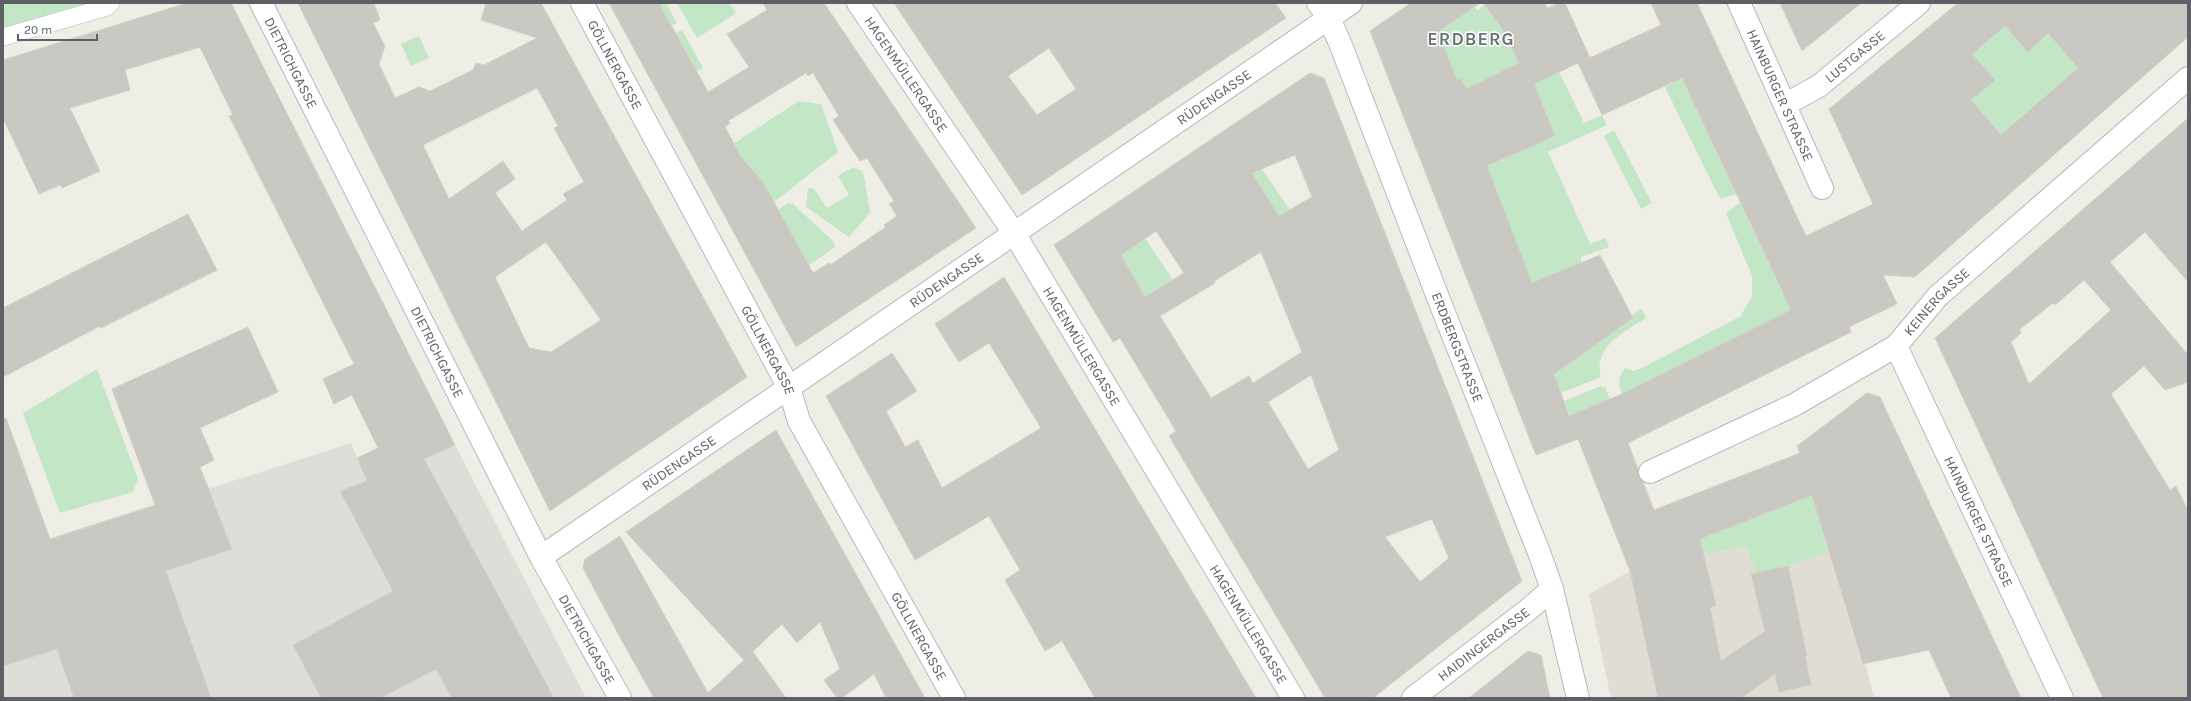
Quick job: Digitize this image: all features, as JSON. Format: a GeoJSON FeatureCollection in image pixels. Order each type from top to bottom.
{"type":"FeatureCollection","features":[{"type":"Feature","properties":{"kind":"street"},"geometry":{"type":"LineString","coordinates":[[3,37],[107,6],[111,3]]}},
{"type":"Feature","properties":{"kind":"street","name":"DIETRICHGASSE"},"geometry":{"type":"LineString","coordinates":[[261,3],[541,557],[620,698]]}},
{"type":"Feature","properties":{"kind":"street","name":"GÖLLNERGASSE"},"geometry":{"type":"LineString","coordinates":[[582,3],[789,388],[800,421],[954,698]]}},
{"type":"Feature","properties":{"kind":"street","name":"HAGENMÜLLERGASSE"},"geometry":{"type":"LineString","coordinates":[[858,3],[1014,233],[1293,698]]}},
{"type":"Feature","properties":{"kind":"street","name":"RÜDENGASSE"},"geometry":{"type":"LineString","coordinates":[[541,557],[1014,233],[1324,10],[1351,3]]}},
{"type":"Feature","properties":{"kind":"street","name":"HAINBURGER STRASSE"},"geometry":{"type":"LineString","coordinates":[[1739,3],[1786,104],[1822,188]]}},
{"type":"Feature","properties":{"kind":"street","name":"LUSTGASSE"},"geometry":{"type":"LineString","coordinates":[[1786,104],[1819,86],[1919,3]]}},
{"type":"Feature","properties":{"kind":"street","name":"ERDBERGSTRASSE"},"geometry":{"type":"LineString","coordinates":[[1324,10],[1522,506],[1552,589],[1578,698]]}},
{"type":"Feature","properties":{"kind":"street","name":"KEINERGASSE"},"geometry":{"type":"LineString","coordinates":[[1650,472],[1794,405],[1896,346],[1938,296],[2188,78]]}},
{"type":"Feature","properties":{"kind":"street","name":"HAINBURGER STRASSE"},"geometry":{"type":"LineString","coordinates":[[1896,346],[2062,698]]}},
{"type":"Feature","properties":{"kind":"street","name":"HAIDINGERGASSE"},"geometry":{"type":"LineString","coordinates":[[1413,698],[1528,610],[1552,589]]}},
{"type":"Feature","properties":{"kind":"shaded area"},"geometry":{"type":"Polygon","coordinates":[[[351,443],[367,481],[424,459],[455,445],[586,698],[3,698],[3,555],[351,443]]]}},
{"type":"Feature","properties":{"kind":"shaded area"},"geometry":{"type":"Polygon","coordinates":[[[1746,545],[1756,573],[1788,566],[1829,552],[1850,625],[1863,664],[1865,663],[1874,698],[1611,698],[1589,594],[1630,571],[1746,545]]]}},
{"type":"Feature","properties":{"kind":"green space"},"geometry":{"type":"Polygon","coordinates":[[[3,3],[90,3],[91,5],[3,32],[3,3]]]}},
{"type":"Feature","properties":{"kind":"green space"},"geometry":{"type":"Polygon","coordinates":[[[659,3],[666,3],[677,23],[672,25],[659,3]]]}},
{"type":"Feature","properties":{"kind":"green space"},"geometry":{"type":"Polygon","coordinates":[[[677,3],[729,3],[736,13],[697,38],[677,3]]]}},
{"type":"Feature","properties":{"kind":"green space"},"geometry":{"type":"Polygon","coordinates":[[[1484,5],[1503,30],[1519,63],[1466,89],[1461,78],[1457,80],[1448,57],[1434,62],[1425,41],[1475,7],[1477,10],[1484,5]]]}},
{"type":"Feature","properties":{"kind":"green space"},"geometry":{"type":"Polygon","coordinates":[[[2014,18],[2029,23],[2014,37],[2028,51],[2048,33],[2086,71],[2000,138],[1971,100],[1960,63],[2014,18]]]}},
{"type":"Feature","properties":{"kind":"green space"},"geometry":{"type":"Polygon","coordinates":[[[682,30],[703,68],[697,71],[676,33],[682,30]]]}},
{"type":"Feature","properties":{"kind":"green space"},"geometry":{"type":"Polygon","coordinates":[[[419,36],[429,58],[411,66],[401,44],[419,36]]]}},
{"type":"Feature","properties":{"kind":"green space"},"geometry":{"type":"Polygon","coordinates":[[[1559,72],[1584,123],[1602,115],[1607,125],[1548,152],[1590,244],[1606,238],[1609,247],[1581,257],[1581,263],[1532,283],[1487,167],[1555,136],[1534,84],[1559,72]]]}},
{"type":"Feature","properties":{"kind":"green space"},"geometry":{"type":"Polygon","coordinates":[[[1682,78],[1736,194],[1720,199],[1665,87],[1682,78]]]}},
{"type":"Feature","properties":{"kind":"green space"},"geometry":{"type":"Polygon","coordinates":[[[799,101],[821,104],[838,152],[774,202],[763,182],[741,157],[733,144],[799,101]]]}},
{"type":"Feature","properties":{"kind":"green space"},"geometry":{"type":"Polygon","coordinates":[[[1614,130],[1652,203],[1641,209],[1604,136],[1614,130]]]}},
{"type":"Feature","properties":{"kind":"green space"},"geometry":{"type":"Polygon","coordinates":[[[1257,162],[1290,210],[1279,216],[1260,186],[1245,180],[1257,162]]]}},
{"type":"Feature","properties":{"kind":"green space"},"geometry":{"type":"Polygon","coordinates":[[[853,167],[861,171],[864,176],[870,213],[849,237],[806,207],[808,188],[814,189],[827,208],[849,195],[838,176],[853,167]]]}},
{"type":"Feature","properties":{"kind":"green space"},"geometry":{"type":"Polygon","coordinates":[[[788,203],[793,204],[834,242],[835,247],[809,265],[778,210],[788,203]]]}},
{"type":"Feature","properties":{"kind":"green space"},"geometry":{"type":"Polygon","coordinates":[[[1740,203],[1782,292],[1789,289],[1797,307],[1622,394],[1619,381],[1625,368],[1634,371],[1644,367],[1741,316],[1752,296],[1752,276],[1726,213],[1740,203]]]}},
{"type":"Feature","properties":{"kind":"green space"},"geometry":{"type":"Polygon","coordinates":[[[1145,238],[1173,280],[1141,299],[1119,255],[1145,238]]]}},
{"type":"Feature","properties":{"kind":"green space"},"geometry":{"type":"Polygon","coordinates":[[[1642,309],[1646,318],[1621,334],[1606,349],[1601,357],[1601,377],[1561,393],[1552,369],[1568,364],[1633,318],[1632,315],[1642,309]]]}},
{"type":"Feature","properties":{"kind":"green space"},"geometry":{"type":"Polygon","coordinates":[[[97,369],[138,479],[133,492],[60,513],[23,413],[97,369]]]}},
{"type":"Feature","properties":{"kind":"green space"},"geometry":{"type":"Polygon","coordinates":[[[1601,386],[1606,388],[1610,400],[1570,416],[1564,401],[1601,386]]]}},
{"type":"Feature","properties":{"kind":"green space"},"geometry":{"type":"Polygon","coordinates":[[[1812,495],[1829,552],[1788,566],[1756,573],[1746,546],[1704,554],[1700,539],[1812,495]]]}},
{"type":"Feature","properties":{"kind":"building"},"geometry":{"type":"Polygon","coordinates":[[[187,3],[231,3],[455,445],[424,459],[554,698],[452,698],[436,669],[380,698],[321,698],[293,645],[393,591],[340,491],[367,481],[357,458],[378,448],[352,395],[334,404],[323,379],[354,364],[229,116],[233,115],[200,47],[125,70],[130,90],[70,108],[100,171],[62,188],[60,185],[39,194],[3,118],[3,60],[187,3]]]}},
{"type":"Feature","properties":{"kind":"building"},"geometry":{"type":"Polygon","coordinates":[[[298,3],[374,3],[380,20],[373,23],[385,46],[379,64],[395,98],[419,87],[430,91],[473,70],[476,63],[484,65],[537,38],[481,20],[486,3],[541,3],[747,377],[550,511],[298,3]],[[537,88],[423,145],[449,199],[503,161],[515,179],[495,193],[522,231],[567,200],[563,194],[584,182],[554,128],[558,126],[537,88]],[[546,242],[495,277],[529,348],[551,352],[601,320],[546,242]]]}},
{"type":"Feature","properties":{"kind":"building"},"geometry":{"type":"Polygon","coordinates":[[[609,3],[659,3],[708,92],[749,67],[727,34],[767,10],[763,3],[824,3],[976,228],[796,347],[609,3]],[[806,73],[728,121],[730,123],[725,127],[741,157],[763,182],[813,273],[829,263],[830,265],[886,227],[884,225],[897,216],[889,204],[894,201],[867,158],[860,161],[833,120],[839,116],[813,73],[808,76],[806,73]]]}},
{"type":"Feature","properties":{"kind":"building"},"geometry":{"type":"Polygon","coordinates":[[[894,3],[1275,3],[1286,18],[1022,195],[894,3]],[[1049,48],[1008,76],[1037,115],[1076,89],[1049,48]]]}},
{"type":"Feature","properties":{"kind":"building"},"geometry":{"type":"Polygon","coordinates":[[[1411,3],[1480,3],[1438,32],[1457,80],[1461,78],[1466,89],[1519,63],[1503,30],[1483,3],[1544,3],[1548,8],[1559,3],[1565,3],[1590,58],[1661,25],[1651,3],[1697,3],[1806,236],[1873,204],[1829,109],[1958,3],[2188,3],[2188,37],[1915,277],[1883,275],[1897,304],[1849,327],[1851,332],[1628,443],[1638,469],[1639,477],[1643,482],[1654,510],[1800,453],[1797,446],[1867,393],[1880,397],[2021,698],[1951,698],[1929,650],[1863,664],[1812,495],[1700,539],[1716,606],[1710,608],[1721,661],[1765,631],[1751,574],[1788,566],[1807,656],[1805,656],[1811,685],[1779,692],[1775,674],[1741,698],[1658,698],[1630,571],[1578,439],[1536,455],[1370,31],[1411,3]],[[2005,26],[1972,54],[1995,80],[1971,100],[2001,135],[2078,68],[2048,33],[2028,52],[2005,26]],[[1578,63],[1534,84],[1555,136],[1487,166],[1532,283],[1600,255],[1633,318],[1554,374],[1569,416],[1622,394],[1791,310],[1682,78],[1602,115],[1578,63]]]}},
{"type":"Feature","properties":{"kind":"building"},"geometry":{"type":"Polygon","coordinates":[[[1780,3],[1861,3],[1802,51],[1780,3]]]}},
{"type":"Feature","properties":{"kind":"building"},"geometry":{"type":"Polygon","coordinates":[[[1310,73],[1324,78],[1522,581],[1373,698],[1325,698],[1169,436],[1176,431],[1120,338],[1113,342],[1054,245],[1310,73]],[[1295,155],[1252,173],[1279,216],[1312,197],[1295,155]],[[1156,231],[1121,255],[1145,297],[1184,273],[1156,231]],[[1261,252],[1214,281],[1215,283],[1160,316],[1211,398],[1249,376],[1253,383],[1302,352],[1261,252]],[[1311,375],[1268,402],[1308,469],[1339,450],[1311,375]],[[1432,519],[1385,537],[1420,582],[1449,558],[1432,519]]]}},
{"type":"Feature","properties":{"kind":"building"},"geometry":{"type":"Polygon","coordinates":[[[2188,118],[2188,282],[2145,232],[2110,262],[2188,355],[2188,382],[2165,390],[2144,366],[2111,394],[2170,490],[2176,486],[2188,511],[2188,698],[2103,698],[1935,338],[2188,118]],[[2084,280],[2055,305],[2053,303],[2019,330],[2021,333],[2011,342],[2029,384],[2111,310],[2084,280]]]}},
{"type":"Feature","properties":{"kind":"building"},"geometry":{"type":"Polygon","coordinates":[[[188,214],[217,270],[101,328],[100,326],[3,377],[3,308],[188,214]]]}},
{"type":"Feature","properties":{"kind":"building"},"geometry":{"type":"Polygon","coordinates":[[[1004,277],[1256,698],[1095,698],[1062,641],[1045,651],[1005,580],[1020,570],[989,516],[915,560],[826,396],[892,353],[917,391],[886,411],[905,447],[918,440],[942,488],[1041,428],[989,343],[959,362],[935,324],[1004,277]]]}},
{"type":"Feature","properties":{"kind":"building"},"geometry":{"type":"Polygon","coordinates":[[[248,327],[278,392],[200,428],[214,460],[200,467],[232,549],[166,571],[211,698],[74,698],[57,649],[3,666],[3,419],[6,418],[50,539],[155,505],[112,389],[248,327]]]}},
{"type":"Feature","properties":{"kind":"building"},"geometry":{"type":"Polygon","coordinates":[[[776,430],[925,698],[886,698],[874,674],[842,698],[837,698],[824,680],[840,669],[820,622],[797,643],[782,624],[748,656],[753,652],[786,698],[654,698],[622,641],[583,568],[585,559],[620,536],[708,693],[744,660],[626,532],[776,430]]]}},
{"type":"Feature","properties":{"kind":"building"},"geometry":{"type":"Polygon","coordinates":[[[1528,651],[1541,655],[1550,698],[1469,698],[1528,651]]]}},
{"type":"Feature","properties":{"kind":"district","name":"ERDBERG"},"geometry":{"type":"Point","coordinates":[1471,39]}}]}
